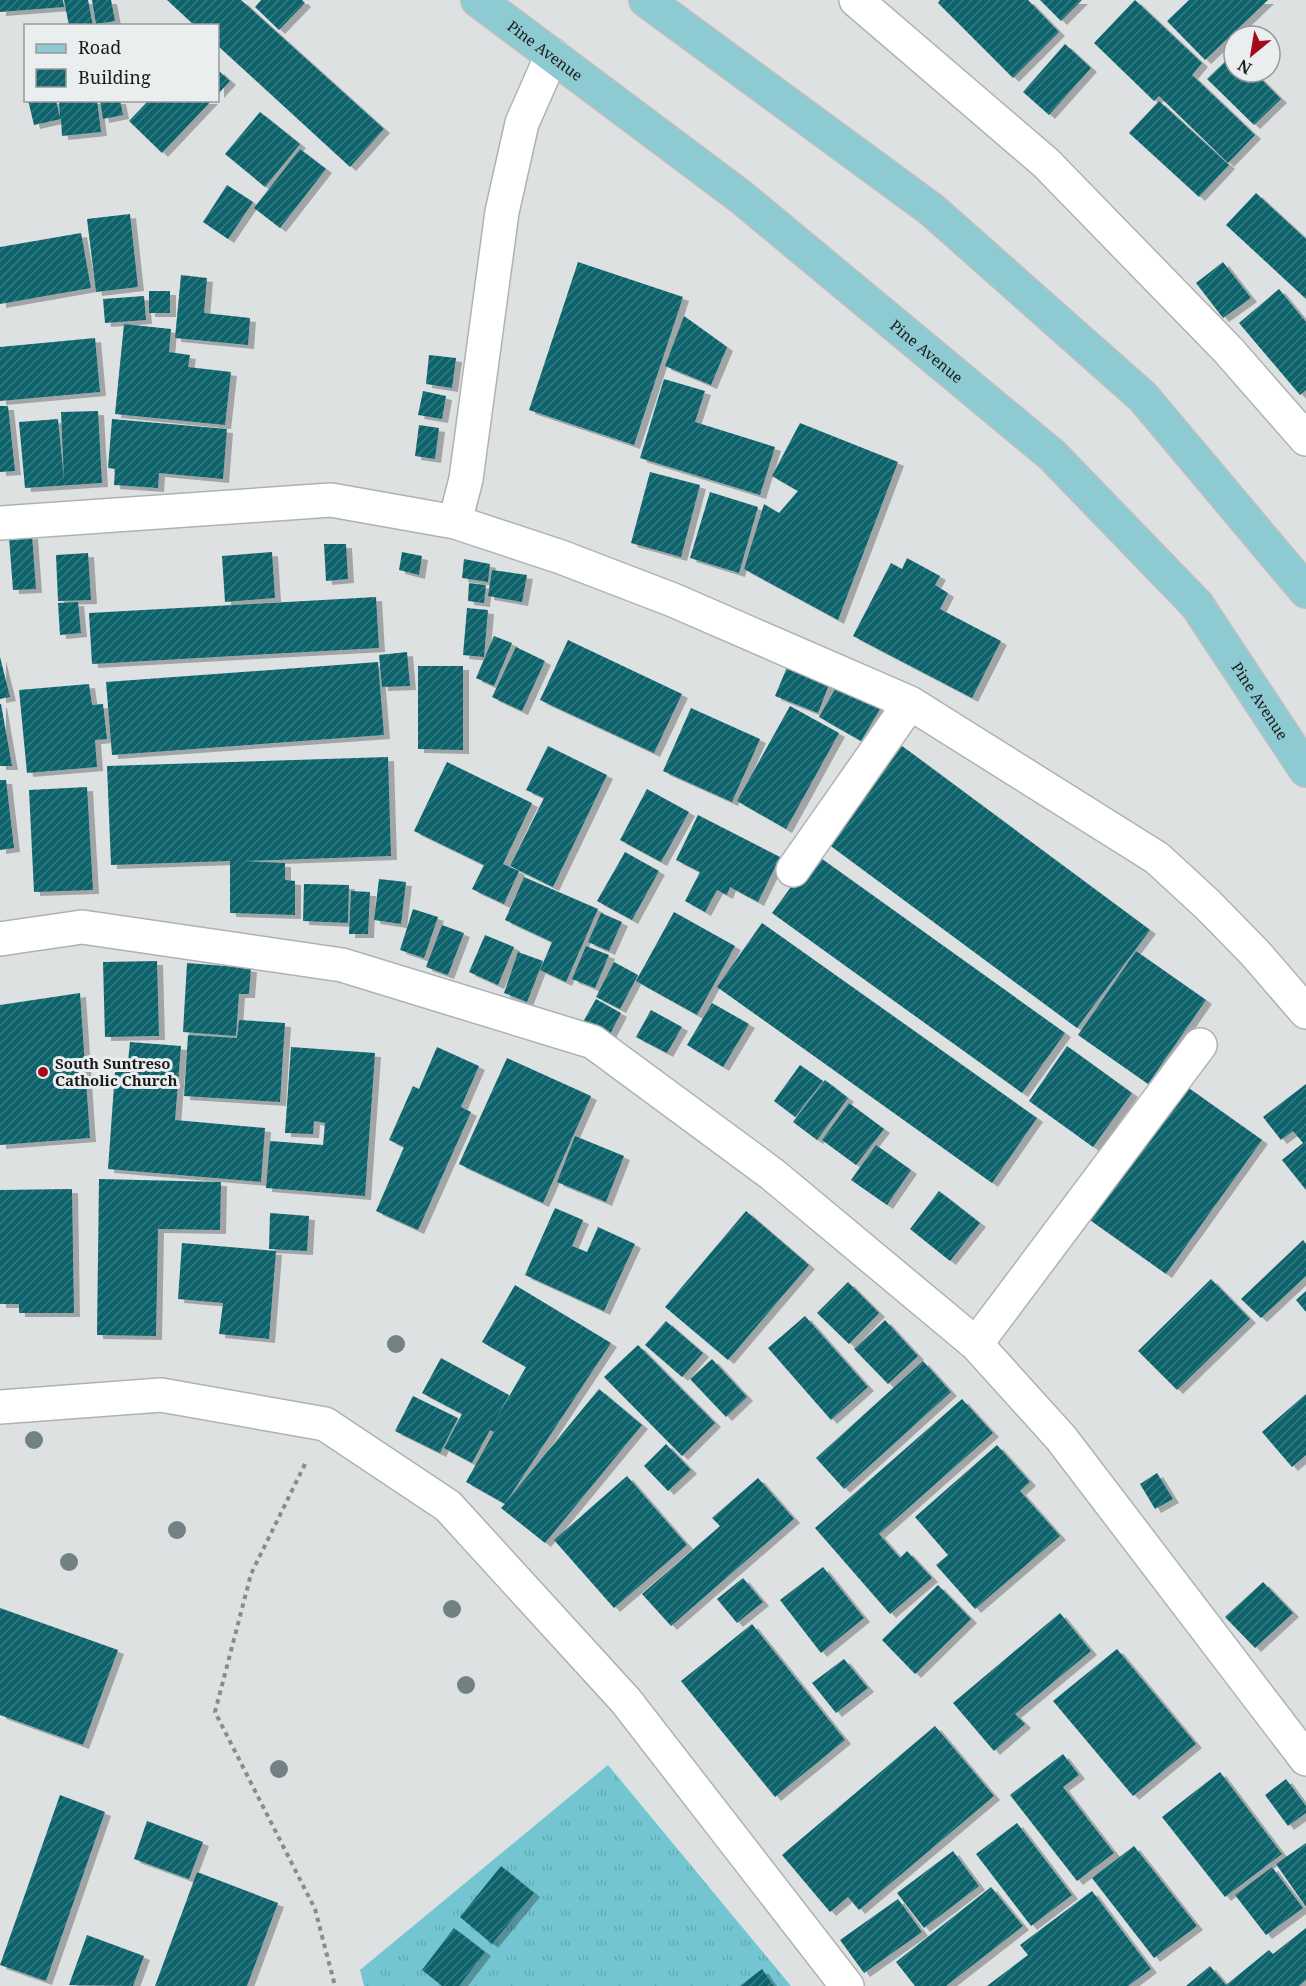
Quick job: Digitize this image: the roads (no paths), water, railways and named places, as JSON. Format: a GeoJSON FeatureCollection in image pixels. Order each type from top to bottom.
{"type":"FeatureCollection","features":[{"type":"Feature","properties":{"kind":"main road","name":"Pine Avenue"},"geometry":{"type":"LineString","coordinates":[[478,0],[741,196],[1052,455],[1197,605],[1306,770]]}},
{"type":"Feature","properties":{"kind":"main road"},"geometry":{"type":"LineString","coordinates":[[646,0],[932,210],[1143,397],[1306,591]]}},
{"type":"Feature","properties":{"kind":"street"},"geometry":{"type":"LineString","coordinates":[[856,0],[1046,163],[1228,350],[1306,439]]}},
{"type":"Feature","properties":{"kind":"street"},"geometry":{"type":"LineString","coordinates":[[455,522],[466,479],[502,212],[522,123],[552,56]]}},
{"type":"Feature","properties":{"kind":"street"},"geometry":{"type":"LineString","coordinates":[[0,523],[331,500],[455,522],[561,557],[673,600],[910,703],[1157,858],[1224,921],[1306,1012]]}},
{"type":"Feature","properties":{"kind":"street"},"geometry":{"type":"LineString","coordinates":[[794,870],[910,703]]}},
{"type":"Feature","properties":{"kind":"street"},"geometry":{"type":"LineString","coordinates":[[0,939],[82,927],[342,965],[593,1042],[772,1174],[976,1344],[1061,1438],[1306,1760]]}},
{"type":"Feature","properties":{"kind":"street"},"geometry":{"type":"LineString","coordinates":[[976,1344],[1200,1045]]}},
{"type":"Feature","properties":{"kind":"street"},"geometry":{"type":"LineString","coordinates":[[0,1407],[161,1395],[325,1424],[448,1506],[626,1701],[848,1986]]}},
{"type":"Feature","properties":{"kind":"place","name":"South Suntreso Catholic Church"},"geometry":{"type":"Point","coordinates":[43,1072]}}]}
